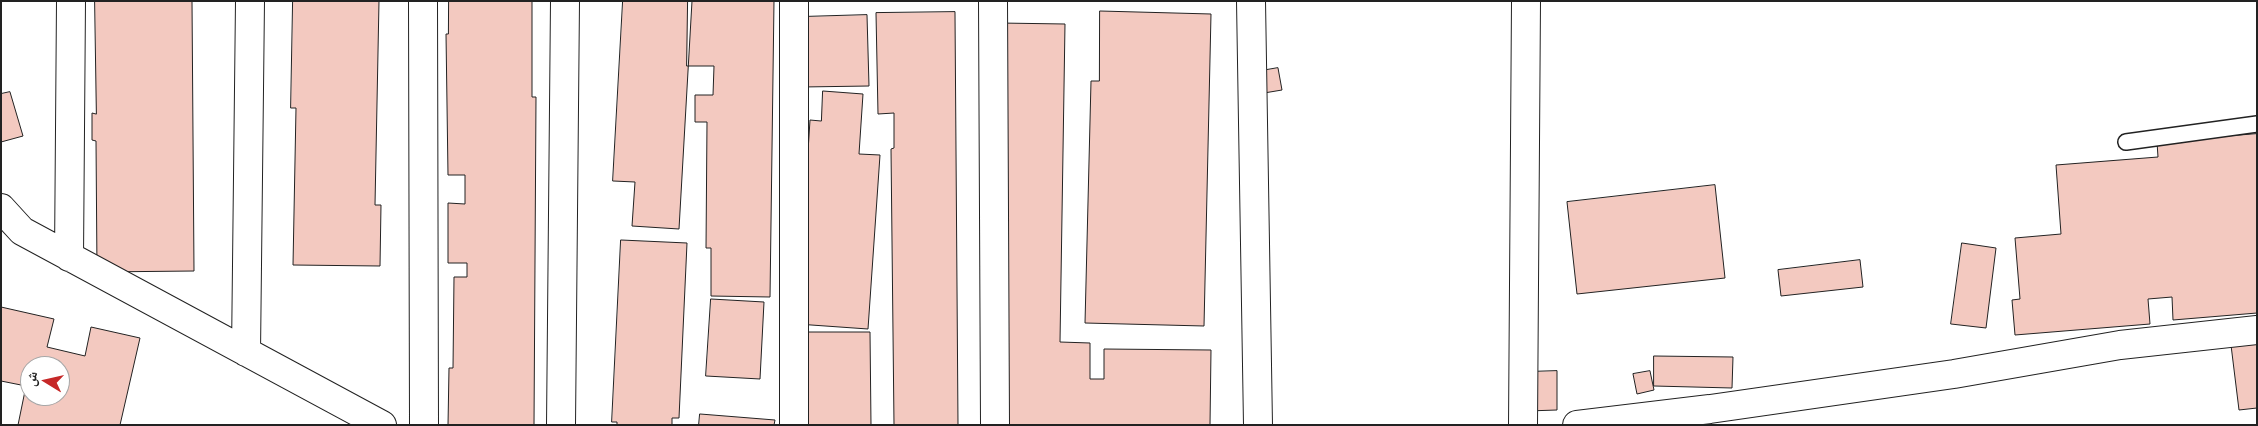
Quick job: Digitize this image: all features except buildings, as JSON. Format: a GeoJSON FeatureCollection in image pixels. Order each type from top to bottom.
{"type":"FeatureCollection","features":[{"type":"Feature","properties":{"kind":"street"},"geometry":{"type":"LineString","coordinates":[[69,257],[71,1]]}},
{"type":"Feature","properties":{"kind":"street"},"geometry":{"type":"LineString","coordinates":[[246,352],[250,1]]}},
{"type":"Feature","properties":{"kind":"street"},"geometry":{"type":"LineString","coordinates":[[423,1],[424,425]]}},
{"type":"Feature","properties":{"kind":"street"},"geometry":{"type":"LineString","coordinates":[[561,425],[565,1]]}},
{"type":"Feature","properties":{"kind":"street"},"geometry":{"type":"LineString","coordinates":[[794,1],[794,425]]}},
{"type":"Feature","properties":{"kind":"street"},"geometry":{"type":"LineString","coordinates":[[993,1],[994,425]]}},
{"type":"Feature","properties":{"kind":"street"},"geometry":{"type":"LineString","coordinates":[[1252,1],[1258,425]]}},
{"type":"Feature","properties":{"kind":"street"},"geometry":{"type":"LineString","coordinates":[[1523,425],[1526,1]]}},
{"type":"Feature","properties":{"kind":"street"},"geometry":{"type":"LineString","coordinates":[[1,208],[22,231],[382,425]]}},
{"type":"Feature","properties":{"kind":"street"},"geometry":{"type":"LineString","coordinates":[[1577,425],[1710,409],[1935,376],[2120,345],[2257,330]]}},
{"type":"Feature","properties":{"kind":"lane"},"geometry":{"type":"LineString","coordinates":[[2126,142],[2257,124]]}}]}
